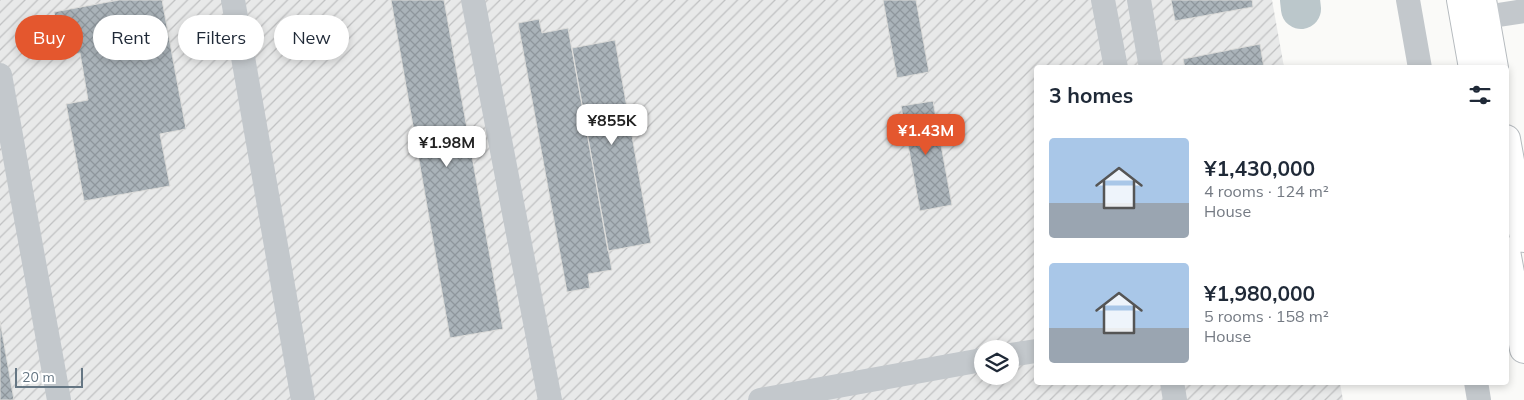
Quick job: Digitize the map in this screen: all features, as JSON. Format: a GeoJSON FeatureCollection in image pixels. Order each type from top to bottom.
{"type":"FeatureCollection","features":[{"type":"Feature","properties":{"kind":"main road"},"geometry":{"type":"LineString","coordinates":[[1473,9],[1473,65]]}},
{"type":"Feature","properties":{"kind":"main road"},"geometry":{"type":"LineString","coordinates":[[1473,9],[1493,65]]}},
{"type":"Feature","properties":{"kind":"main road"},"geometry":{"type":"LineString","coordinates":[[1509,156],[1524,238]]}},
{"type":"Feature","properties":{"kind":"main road"},"geometry":{"type":"LineString","coordinates":[[1509,267],[1524,349]]}},
{"type":"Feature","properties":{"kind":"street"},"geometry":{"type":"LineString","coordinates":[[233,0],[303,400]]}},
{"type":"Feature","properties":{"kind":"street"},"geometry":{"type":"LineString","coordinates":[[473,0],[550,400]]}},
{"type":"Feature","properties":{"kind":"street"},"geometry":{"type":"LineString","coordinates":[[1104,0],[1115,65]]}},
{"type":"Feature","properties":{"kind":"street"},"geometry":{"type":"LineString","coordinates":[[1139,0],[1150,65]]}},
{"type":"Feature","properties":{"kind":"street"},"geometry":{"type":"LineString","coordinates":[[1408,0],[1419,65]]}},
{"type":"Feature","properties":{"kind":"street"},"geometry":{"type":"LineString","coordinates":[[1473,9],[1524,11]]}},
{"type":"Feature","properties":{"kind":"street"},"geometry":{"type":"LineString","coordinates":[[0,75],[59,400]]}},
{"type":"Feature","properties":{"kind":"street"},"geometry":{"type":"LineString","coordinates":[[1019,354],[1034,351]]}},
{"type":"Feature","properties":{"kind":"street"},"geometry":{"type":"LineString","coordinates":[[760,400],[974,361]]}},
{"type":"Feature","properties":{"kind":"street"},"geometry":{"type":"LineString","coordinates":[[1172,385],[1175,400]]}},
{"type":"Feature","properties":{"kind":"street"},"geometry":{"type":"LineString","coordinates":[[1476,385],[1479,400]]}},
{"type":"Feature","properties":{"kind":"shaded area"},"geometry":{"type":"Polygon","coordinates":[[[0,0],[1272,0],[1284,65],[1034,65],[1034,385],[1340,385],[1343,400],[0,400],[0,0]]]}},
{"type":"Feature","properties":{"kind":"building"},"geometry":{"type":"Polygon","coordinates":[[[119,0],[162,0],[165,15],[93,15],[93,60],[168,60],[168,32],[186,129],[160,134],[170,186],[84,201],[66,104],[88,100],[81,60],[83,60],[83,15],[55,15],[54,12],[119,0]]]}},
{"type":"Feature","properties":{"kind":"building"},"geometry":{"type":"Polygon","coordinates":[[[391,0],[444,0],[503,329],[450,338],[391,0]]]}},
{"type":"Feature","properties":{"kind":"building"},"geometry":{"type":"Polygon","coordinates":[[[883,0],[916,0],[929,72],[897,78],[883,0]]]}},
{"type":"Feature","properties":{"kind":"building"},"geometry":{"type":"Polygon","coordinates":[[[1171,0],[1252,0],[1253,7],[1175,21],[1171,0]]]}},
{"type":"Feature","properties":{"kind":"building"},"geometry":{"type":"Polygon","coordinates":[[[539,19],[542,33],[568,28],[612,270],[588,274],[590,288],[567,292],[518,23],[539,19]]]}},
{"type":"Feature","properties":{"kind":"building"},"geometry":{"type":"Polygon","coordinates":[[[615,40],[651,243],[608,251],[572,48],[615,40]]]}},
{"type":"Feature","properties":{"kind":"building"},"geometry":{"type":"Polygon","coordinates":[[[1260,44],[1264,65],[1184,65],[1183,59],[1260,44]]]}},
{"type":"Feature","properties":{"kind":"building"},"geometry":{"type":"Polygon","coordinates":[[[933,101],[952,205],[920,211],[901,106],[933,101]]]}},
{"type":"Feature","properties":{"kind":"building"},"geometry":{"type":"Polygon","coordinates":[[[0,321],[14,400],[0,400],[0,321]]]}},
{"type":"Feature","properties":{"kind":"waterway"},"geometry":{"type":"LineString","coordinates":[[1300,0],[1301,9]]}}]}
